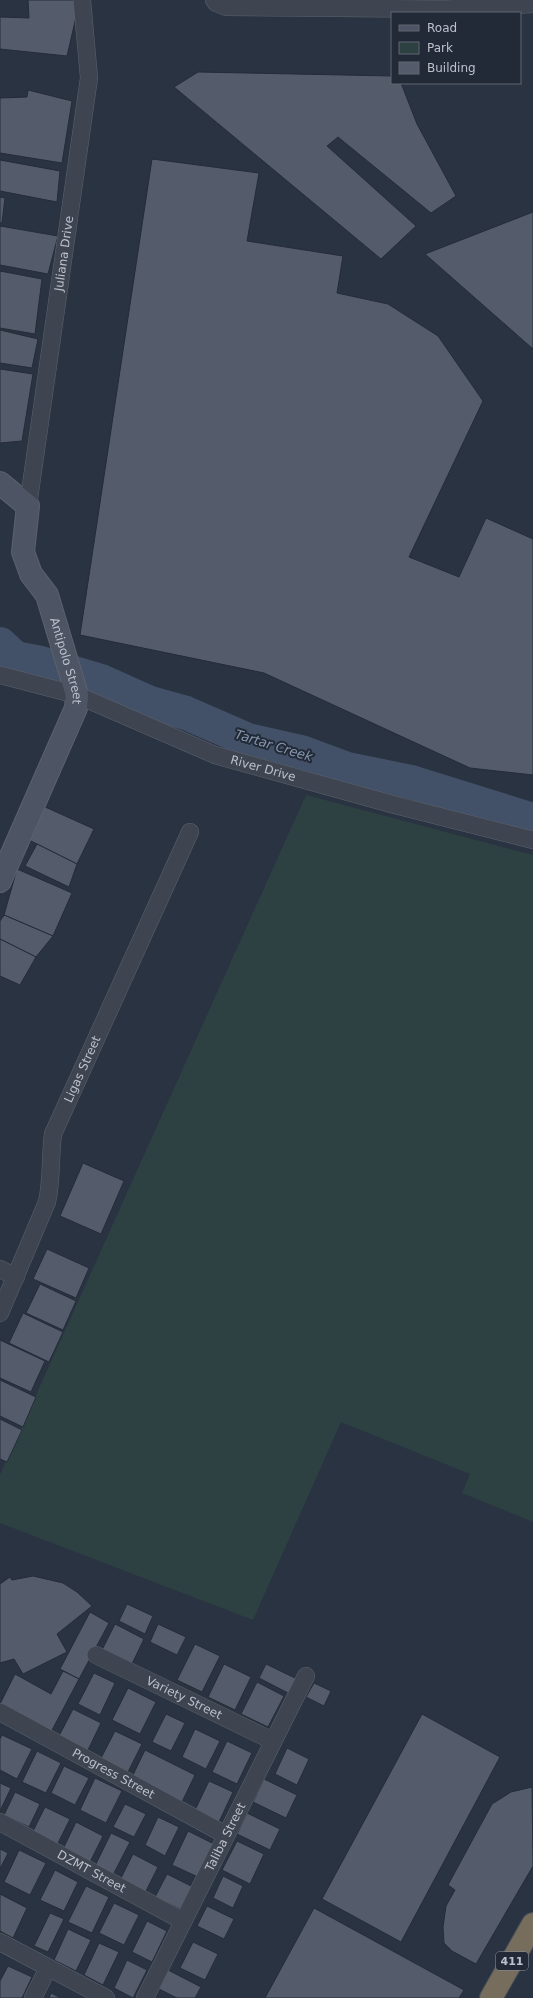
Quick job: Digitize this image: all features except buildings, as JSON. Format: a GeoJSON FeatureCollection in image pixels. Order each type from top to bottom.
{"type":"FeatureCollection","features":[{"type":"Feature","properties":{"kind":"highway","name":"411"},"geometry":{"type":"LineString","coordinates":[[491,1998],[533,1924]]}},
{"type":"Feature","properties":{"kind":"street","name":"Juliana Drive"},"geometry":{"type":"LineString","coordinates":[[28,506],[89,78],[82,0]]}},
{"type":"Feature","properties":{"kind":"street"},"geometry":{"type":"LineString","coordinates":[[214,0],[216,3],[226,7],[446,9],[533,4]]}},
{"type":"Feature","properties":{"kind":"street"},"geometry":{"type":"LineString","coordinates":[[0,483],[28,506]]}},
{"type":"Feature","properties":{"kind":"street","name":"Antipolo Street"},"geometry":{"type":"LineString","coordinates":[[0,881],[76,708],[75,689],[47,595],[31,574],[23,552],[28,506]]}},
{"type":"Feature","properties":{"kind":"street","name":"River Drive"},"geometry":{"type":"LineString","coordinates":[[0,675],[75,689],[215,755],[380,801],[533,840]]}},
{"type":"Feature","properties":{"kind":"street","name":"Ligas Street"},"geometry":{"type":"LineString","coordinates":[[0,1313],[47,1202],[50,1189],[50,1156],[54,1134],[190,832]]}},
{"type":"Feature","properties":{"kind":"street"},"geometry":{"type":"LineString","coordinates":[[0,1269],[16,1277]]}},
{"type":"Feature","properties":{"kind":"street","name":"Variety Street"},"geometry":{"type":"LineString","coordinates":[[96,1655],[273,1741]]}},
{"type":"Feature","properties":{"kind":"street","name":"Taliba Street"},"geometry":{"type":"LineString","coordinates":[[145,1998],[306,1676]]}},
{"type":"Feature","properties":{"kind":"street","name":"Progress Street"},"geometry":{"type":"LineString","coordinates":[[0,1712],[226,1835]]}},
{"type":"Feature","properties":{"kind":"street","name":"DZMT Street"},"geometry":{"type":"LineString","coordinates":[[0,1822],[183,1921]]}},
{"type":"Feature","properties":{"kind":"street"},"geometry":{"type":"LineString","coordinates":[[0,1942],[106,1998]]}},
{"type":"Feature","properties":{"kind":"street"},"geometry":{"type":"LineString","coordinates":[[33,1998],[48,1968]]}},
{"type":"Feature","properties":{"kind":"green space"},"geometry":{"type":"Polygon","coordinates":[[[306,795],[533,855],[533,1522],[462,1493],[470,1474],[341,1422],[253,1620],[0,1523],[0,1475],[306,795]]]}},
{"type":"Feature","properties":{"kind":"waterway","name":"Tartar Creek"},"geometry":{"type":"LineString","coordinates":[[0,644],[15,658],[41,663],[101,681],[150,703],[186,713],[248,740],[301,752],[347,769],[411,782],[533,820]]}}]}
